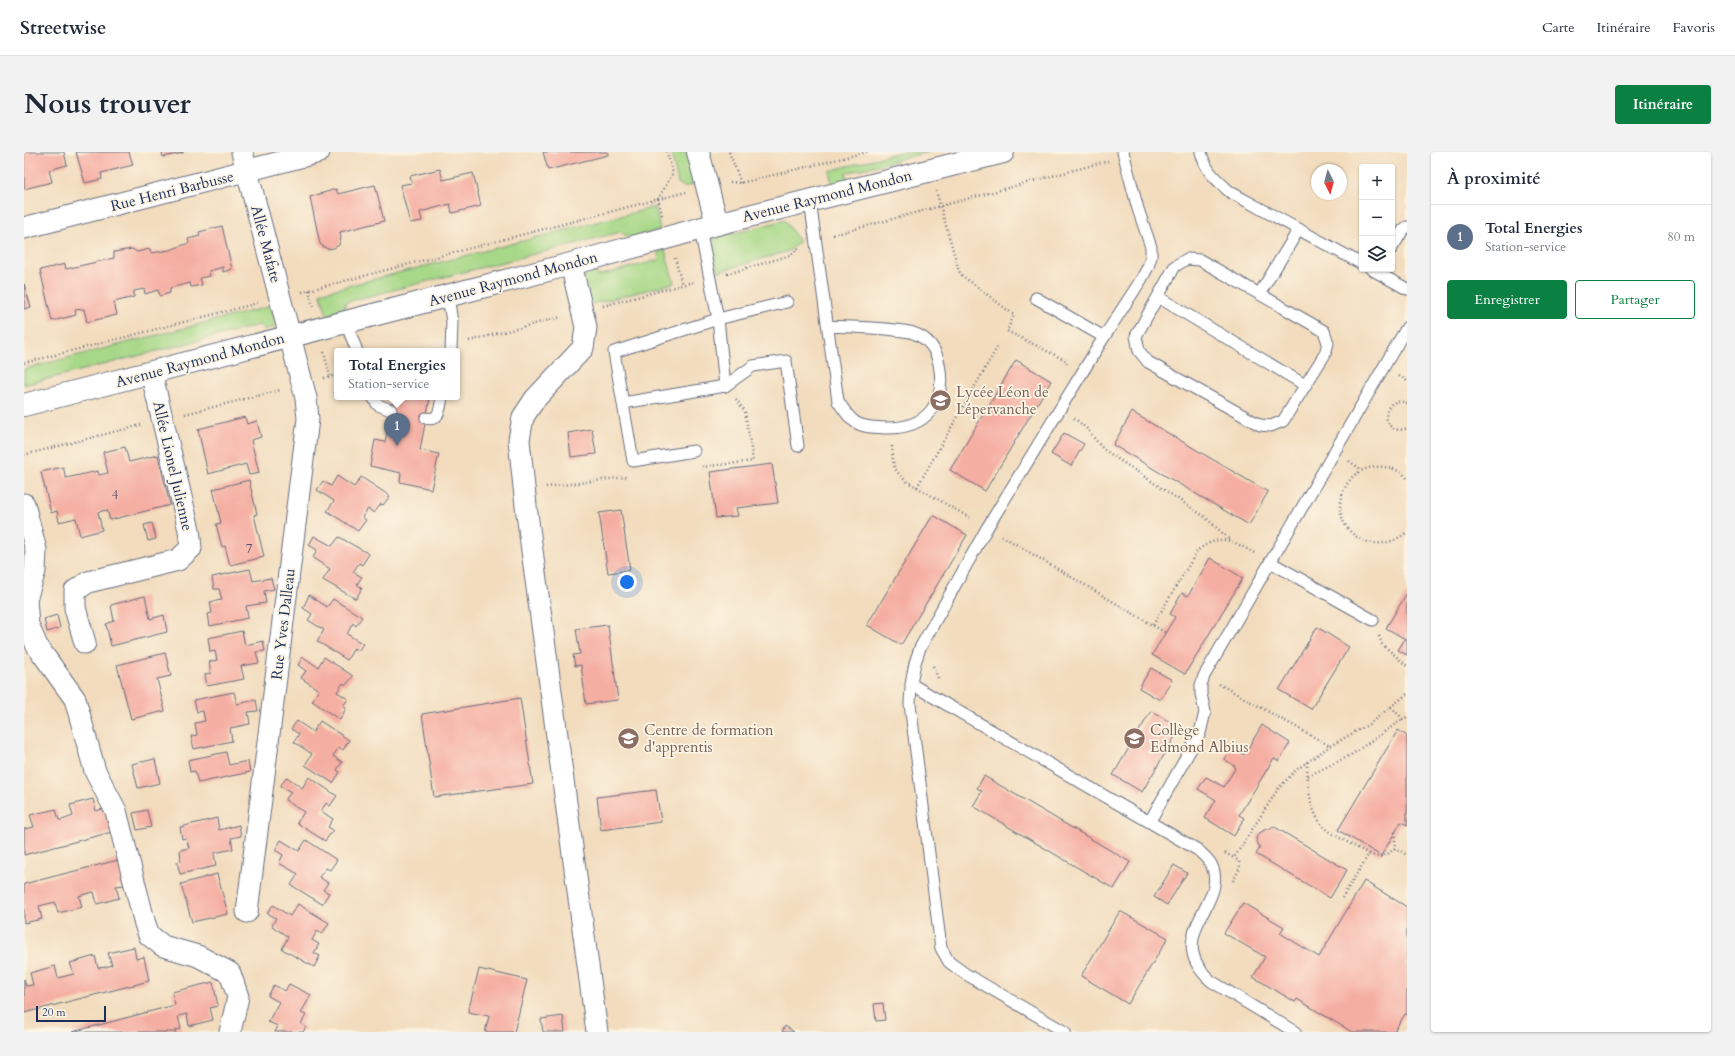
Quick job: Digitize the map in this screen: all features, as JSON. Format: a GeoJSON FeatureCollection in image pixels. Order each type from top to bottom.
{"type":"FeatureCollection","features":[{"type":"Feature","properties":{"kind":"street","name":"Rue Henri Barbusse"},"geometry":{"type":"LineString","coordinates":[[24,228],[244,162],[319,152]]}},
{"type":"Feature","properties":{"kind":"street"},"geometry":{"type":"LineString","coordinates":[[698,152],[709,226]]}},
{"type":"Feature","properties":{"kind":"street","name":"Avenue Raymond Mondon"},"geometry":{"type":"LineString","coordinates":[[24,405],[571,264],[709,226],[1002,152]]}},
{"type":"Feature","properties":{"kind":"street","name":"Allée Mafate"},"geometry":{"type":"LineString","coordinates":[[244,162],[290,336]]}},
{"type":"Feature","properties":{"kind":"street"},"geometry":{"type":"LineString","coordinates":[[571,264],[586,327],[583,348],[535,399],[523,417],[519,440],[525,498],[598,1032]]}},
{"type":"Feature","properties":{"kind":"street","name":"Rue Yves Dalleau"},"geometry":{"type":"LineString","coordinates":[[247,912],[308,419],[306,398],[290,336]]}},
{"type":"Feature","properties":{"kind":"street","name":"Allée Lionel Julienne"},"geometry":{"type":"LineString","coordinates":[[85,643],[75,608],[75,591],[88,582],[178,560],[191,548],[189,530],[151,372]]}},
{"type":"Feature","properties":{"kind":"street"},"geometry":{"type":"LineString","coordinates":[[24,504],[36,550],[35,571],[26,599],[28,625],[37,646],[75,698],[95,771],[116,812],[144,924],[149,936],[163,946],[198,956],[230,973],[238,997],[230,1032]]}},
{"type":"Feature","properties":{"kind":"lane"},"geometry":{"type":"LineString","coordinates":[[1201,152],[1204,165],[1230,192],[1359,262]]}},
{"type":"Feature","properties":{"kind":"lane"},"geometry":{"type":"LineString","coordinates":[[1065,1032],[964,973],[949,962],[941,948],[910,704],[911,684],[913,665],[920,648],[987,528],[1104,337],[1142,280],[1151,257],[1151,247],[1138,209],[1123,154]]}},
{"type":"Feature","properties":{"kind":"lane"},"geometry":{"type":"LineString","coordinates":[[810,201],[838,401],[845,412],[856,422],[868,427],[891,428],[913,424],[926,417],[935,405],[940,392],[941,374],[937,353],[928,341],[913,333],[828,326]]}},
{"type":"Feature","properties":{"kind":"lane"},"geometry":{"type":"LineString","coordinates":[[709,226],[710,278],[718,319],[726,386]]}},
{"type":"Feature","properties":{"kind":"lane"},"geometry":{"type":"LineString","coordinates":[[1395,243],[1403,230],[1407,227]]}},
{"type":"Feature","properties":{"kind":"lane"},"geometry":{"type":"LineString","coordinates":[[1260,293],[1299,229]]}},
{"type":"Feature","properties":{"kind":"lane"},"geometry":{"type":"LineString","coordinates":[[1187,259],[1200,260],[1260,293],[1324,331],[1328,342],[1325,354],[1283,421],[1271,426],[1260,425],[1148,362],[1139,351],[1136,336],[1175,266],[1187,259]]}},
{"type":"Feature","properties":{"kind":"lane"},"geometry":{"type":"LineString","coordinates":[[1379,272],[1407,290]]}},
{"type":"Feature","properties":{"kind":"lane"},"geometry":{"type":"LineString","coordinates":[[448,296],[452,322],[452,348]]}},
{"type":"Feature","properties":{"kind":"lane"},"geometry":{"type":"LineString","coordinates":[[1158,297],[1305,385]]}},
{"type":"Feature","properties":{"kind":"lane"},"geometry":{"type":"LineString","coordinates":[[1036,298],[1104,337]]}},
{"type":"Feature","properties":{"kind":"lane"},"geometry":{"type":"LineString","coordinates":[[694,451],[634,461],[614,352],[718,319],[788,302]]}},
{"type":"Feature","properties":{"kind":"lane"},"geometry":{"type":"LineString","coordinates":[[346,322],[356,348]]}},
{"type":"Feature","properties":{"kind":"lane"},"geometry":{"type":"LineString","coordinates":[[1150,821],[1200,733],[1204,723],[1205,712],[1201,694],[1201,685],[1204,676],[1407,327]]}},
{"type":"Feature","properties":{"kind":"lane"},"geometry":{"type":"LineString","coordinates":[[623,402],[726,386],[753,366],[786,361],[798,446]]}},
{"type":"Feature","properties":{"kind":"lane"},"geometry":{"type":"LineString","coordinates":[[375,400],[378,406],[391,410]]}},
{"type":"Feature","properties":{"kind":"lane"},"geometry":{"type":"LineString","coordinates":[[426,418],[431,420],[436,418],[441,400]]}},
{"type":"Feature","properties":{"kind":"lane"},"geometry":{"type":"LineString","coordinates":[[1270,562],[1373,620]]}},
{"type":"Feature","properties":{"kind":"lane"},"geometry":{"type":"LineString","coordinates":[[911,684],[1198,850],[1210,864],[1214,885],[1197,923],[1193,938],[1195,962],[1200,972],[1211,981],[1295,1032]]}},
{"type":"Feature","properties":{"kind":"path"},"geometry":{"type":"LineString","coordinates":[[664,220],[658,199],[673,173],[668,152]]}},
{"type":"Feature","properties":{"kind":"path"},"geometry":{"type":"LineString","coordinates":[[729,152],[741,183]]}},
{"type":"Feature","properties":{"kind":"path"},"geometry":{"type":"LineString","coordinates":[[728,182],[741,183],[867,152]]}},
{"type":"Feature","properties":{"kind":"path"},"geometry":{"type":"LineString","coordinates":[[452,348],[791,255],[803,245],[815,240],[1123,154]]}},
{"type":"Feature","properties":{"kind":"path"},"geometry":{"type":"LineString","coordinates":[[931,170],[939,206],[960,274],[1014,315],[1007,332],[1067,361],[1065,367]]}},
{"type":"Feature","properties":{"kind":"path"},"geometry":{"type":"LineString","coordinates":[[24,363],[693,190]]}},
{"type":"Feature","properties":{"kind":"path"},"geometry":{"type":"LineString","coordinates":[[673,251],[682,285]]}},
{"type":"Feature","properties":{"kind":"path"},"geometry":{"type":"LineString","coordinates":[[309,290],[314,310]]}},
{"type":"Feature","properties":{"kind":"path"},"geometry":{"type":"LineString","coordinates":[[917,487],[998,346]]}},
{"type":"Feature","properties":{"kind":"path"},"geometry":{"type":"LineString","coordinates":[[323,347],[330,376]]}},
{"type":"Feature","properties":{"kind":"path"},"geometry":{"type":"LineString","coordinates":[[1407,403],[1401,401],[1394,403],[1388,407],[1386,414],[1387,421],[1395,430],[1407,428]]}},
{"type":"Feature","properties":{"kind":"path"},"geometry":{"type":"LineString","coordinates":[[1060,408],[1086,428],[1103,448],[1205,517],[1230,540],[1270,562]]}},
{"type":"Feature","properties":{"kind":"path"},"geometry":{"type":"LineString","coordinates":[[891,428],[893,467],[902,478],[1166,633]]}},
{"type":"Feature","properties":{"kind":"path"},"geometry":{"type":"LineString","coordinates":[[1407,478],[1395,470],[1384,466],[1362,470],[1352,477],[1345,486],[1341,497],[1340,509],[1343,520],[1349,529],[1357,537],[1367,542],[1378,544],[1389,543],[1400,538],[1407,532]]}},
{"type":"Feature","properties":{"kind":"path"},"geometry":{"type":"LineString","coordinates":[[1153,625],[1198,550],[1208,543],[1219,540],[1230,540]]}},
{"type":"Feature","properties":{"kind":"path"},"geometry":{"type":"LineString","coordinates":[[1373,620],[1382,644],[1407,666]]}},
{"type":"Feature","properties":{"kind":"path"},"geometry":{"type":"LineString","coordinates":[[933,660],[933,666],[937,677],[941,682]]}},
{"type":"Feature","properties":{"kind":"path"},"geometry":{"type":"LineString","coordinates":[[1204,676],[1330,746]]}},
{"type":"Feature","properties":{"kind":"path"},"geometry":{"type":"LineString","coordinates":[[1234,858],[1278,789],[1296,770],[1330,746],[1370,724],[1407,694]]}},
{"type":"Feature","properties":{"kind":"path"},"geometry":{"type":"LineString","coordinates":[[1391,707],[1403,719]]}},
{"type":"Feature","properties":{"kind":"path"},"geometry":{"type":"LineString","coordinates":[[1308,776],[1350,755],[1407,717]]}},
{"type":"Feature","properties":{"kind":"path"},"geometry":{"type":"LineString","coordinates":[[1307,762],[1309,796],[1316,816],[1324,828],[1369,854],[1379,858],[1383,857],[1395,848]]}},
{"type":"Feature","properties":{"kind":"path"},"geometry":{"type":"LineString","coordinates":[[1395,832],[1395,848]]}},
{"type":"Feature","properties":{"kind":"path"},"geometry":{"type":"LineString","coordinates":[[1395,848],[1407,855]]}},
{"type":"Feature","properties":{"kind":"path"},"geometry":{"type":"LineString","coordinates":[[1221,850],[1239,861],[1240,868],[1232,881]]}},
{"type":"Feature","properties":{"kind":"path"},"geometry":{"type":"LineString","coordinates":[[1342,898],[1369,854]]}},
{"type":"Feature","properties":{"kind":"green space"},"geometry":{"type":"Polygon","coordinates":[[[671,152],[686,152],[694,184],[684,187],[678,183],[671,152]]]}},
{"type":"Feature","properties":{"kind":"green space"},"geometry":{"type":"Polygon","coordinates":[[[900,152],[929,152],[846,173],[848,182],[833,186],[829,171],[900,152]]]}},
{"type":"Feature","properties":{"kind":"green space"},"geometry":{"type":"Polygon","coordinates":[[[655,207],[660,230],[629,238],[621,232],[346,302],[343,311],[327,315],[320,293],[655,207]]]}},
{"type":"Feature","properties":{"kind":"green space"},"geometry":{"type":"Polygon","coordinates":[[[785,220],[799,242],[789,251],[717,272],[709,240],[785,220]]]}},
{"type":"Feature","properties":{"kind":"green space"},"geometry":{"type":"Polygon","coordinates":[[[665,250],[674,283],[588,305],[581,280],[586,271],[596,269],[597,276],[659,260],[658,252],[665,250]]]}},
{"type":"Feature","properties":{"kind":"green space"},"geometry":{"type":"Polygon","coordinates":[[[271,306],[276,327],[264,330],[259,325],[24,385],[24,369],[271,306]]]}},
{"type":"Feature","properties":{"kind":"building"},"geometry":{"type":"Polygon","coordinates":[[[24,152],[64,152],[67,165],[49,170],[52,182],[24,189],[24,152]]]}},
{"type":"Feature","properties":{"kind":"building"},"geometry":{"type":"Polygon","coordinates":[[[76,152],[129,152],[133,165],[101,173],[102,179],[85,183],[76,152]]]}},
{"type":"Feature","properties":{"kind":"building"},"geometry":{"type":"Polygon","coordinates":[[[162,152],[183,152],[183,153],[163,157],[162,152]]]}},
{"type":"Feature","properties":{"kind":"building"},"geometry":{"type":"Polygon","coordinates":[[[543,152],[608,152],[608,155],[548,170],[543,152]]]}},
{"type":"Feature","properties":{"kind":"building"},"geometry":{"type":"Polygon","coordinates":[[[440,169],[443,180],[473,173],[481,206],[452,213],[450,204],[420,212],[422,221],[410,223],[400,185],[412,183],[410,176],[440,169]]]}},
{"type":"Feature","properties":{"kind":"building"},"geometry":{"type":"Polygon","coordinates":[[[375,185],[384,221],[340,232],[341,238],[339,245],[334,248],[327,249],[320,244],[310,197],[336,189],[338,194],[375,185]]]}},
{"type":"Feature","properties":{"kind":"building"},"geometry":{"type":"Polygon","coordinates":[[[222,226],[232,269],[223,272],[223,267],[209,271],[210,276],[200,278],[202,285],[191,287],[190,283],[170,288],[170,293],[160,296],[158,290],[145,294],[144,289],[134,291],[134,297],[114,302],[117,315],[87,322],[84,309],[75,310],[76,315],[52,321],[40,270],[65,264],[66,269],[114,258],[114,252],[132,249],[137,252],[150,249],[151,253],[170,250],[189,243],[188,239],[200,236],[199,232],[222,226]]]}},
{"type":"Feature","properties":{"kind":"building"},"geometry":{"type":"Polygon","coordinates":[[[24,284],[31,307],[24,309],[24,284]]]}},
{"type":"Feature","properties":{"kind":"building"},"geometry":{"type":"Polygon","coordinates":[[[1016,360],[1051,381],[985,491],[950,470],[1016,360]]]}},
{"type":"Feature","properties":{"kind":"building"},"geometry":{"type":"Polygon","coordinates":[[[393,400],[430,400],[420,450],[439,454],[431,489],[400,482],[401,473],[370,466],[375,440],[385,442],[393,400]]]}},
{"type":"Feature","properties":{"kind":"building"},"geometry":{"type":"Polygon","coordinates":[[[1132,412],[1268,492],[1249,525],[1113,445],[1132,412]]]}},
{"type":"Feature","properties":{"kind":"building"},"geometry":{"type":"Polygon","coordinates":[[[245,417],[247,424],[257,421],[261,437],[251,440],[259,473],[249,475],[246,464],[208,474],[198,429],[245,417]]]}},
{"type":"Feature","properties":{"kind":"building"},"geometry":{"type":"Polygon","coordinates":[[[592,429],[596,454],[571,457],[568,433],[592,429]]]}},
{"type":"Feature","properties":{"kind":"building"},"geometry":{"type":"Polygon","coordinates":[[[1064,433],[1084,444],[1071,466],[1051,454],[1064,433]]]}},
{"type":"Feature","properties":{"kind":"building"},"geometry":{"type":"Polygon","coordinates":[[[125,447],[129,462],[158,455],[170,505],[110,520],[107,510],[98,512],[102,530],[80,536],[76,518],[59,522],[57,511],[51,513],[41,472],[63,467],[66,478],[98,471],[99,475],[108,473],[103,452],[125,447]]]}},
{"type":"Feature","properties":{"kind":"building"},"geometry":{"type":"Polygon","coordinates":[[[772,464],[778,503],[736,508],[738,516],[716,518],[710,472],[772,464]]]}},
{"type":"Feature","properties":{"kind":"building"},"geometry":{"type":"Polygon","coordinates":[[[337,476],[354,487],[361,477],[390,496],[374,513],[368,509],[362,517],[366,520],[358,531],[327,511],[334,501],[317,490],[323,481],[331,486],[337,476]]]}},
{"type":"Feature","properties":{"kind":"building"},"geometry":{"type":"Polygon","coordinates":[[[249,480],[257,514],[254,515],[264,557],[230,565],[225,546],[222,547],[216,524],[221,523],[213,489],[249,480]]]}},
{"type":"Feature","properties":{"kind":"building"},"geometry":{"type":"Polygon","coordinates":[[[621,510],[630,570],[608,573],[599,513],[621,510]]]}},
{"type":"Feature","properties":{"kind":"building"},"geometry":{"type":"Polygon","coordinates":[[[933,515],[967,535],[901,645],[867,625],[933,515]]]}},
{"type":"Feature","properties":{"kind":"building"},"geometry":{"type":"Polygon","coordinates":[[[152,523],[156,539],[148,541],[144,525],[152,523]]]}},
{"type":"Feature","properties":{"kind":"building"},"geometry":{"type":"Polygon","coordinates":[[[314,536],[332,546],[339,537],[369,554],[362,565],[359,563],[353,572],[362,577],[357,584],[362,588],[356,599],[323,580],[330,569],[313,558],[317,550],[309,545],[314,536]]]}},
{"type":"Feature","properties":{"kind":"building"},"geometry":{"type":"Polygon","coordinates":[[[1210,558],[1243,578],[1185,674],[1152,655],[1175,617],[1170,614],[1182,593],[1188,596],[1210,558]]]}},
{"type":"Feature","properties":{"kind":"building"},"geometry":{"type":"Polygon","coordinates":[[[250,569],[253,581],[271,578],[274,589],[264,591],[266,603],[246,606],[248,618],[210,626],[208,614],[212,613],[210,602],[222,600],[219,589],[214,589],[212,577],[250,569]]]}},
{"type":"Feature","properties":{"kind":"building"},"geometry":{"type":"Polygon","coordinates":[[[1407,593],[1407,655],[1398,650],[1405,639],[1386,628],[1407,593]]]}},
{"type":"Feature","properties":{"kind":"building"},"geometry":{"type":"Polygon","coordinates":[[[309,595],[327,607],[333,599],[362,617],[356,626],[353,623],[347,634],[363,644],[358,651],[354,648],[347,660],[317,641],[324,630],[308,620],[312,614],[303,608],[309,595]]]}},
{"type":"Feature","properties":{"kind":"building"},"geometry":{"type":"Polygon","coordinates":[[[145,596],[150,619],[164,615],[167,632],[111,646],[106,624],[114,621],[111,605],[145,596]]]}},
{"type":"Feature","properties":{"kind":"building"},"geometry":{"type":"Polygon","coordinates":[[[57,615],[60,628],[47,632],[44,619],[57,615]]]}},
{"type":"Feature","properties":{"kind":"building"},"geometry":{"type":"Polygon","coordinates":[[[608,625],[618,700],[586,704],[581,665],[575,666],[573,655],[580,654],[576,629],[608,625]]]}},
{"type":"Feature","properties":{"kind":"building"},"geometry":{"type":"Polygon","coordinates":[[[1317,627],[1349,647],[1311,709],[1279,690],[1317,627]]]}},
{"type":"Feature","properties":{"kind":"building"},"geometry":{"type":"Polygon","coordinates":[[[242,631],[245,645],[263,641],[265,651],[256,652],[259,663],[241,666],[244,679],[207,686],[205,674],[211,673],[209,662],[217,660],[215,651],[210,652],[208,638],[242,631]]]}},
{"type":"Feature","properties":{"kind":"building"},"geometry":{"type":"Polygon","coordinates":[[[165,653],[171,676],[157,679],[165,711],[131,719],[117,665],[165,653]]]}},
{"type":"Feature","properties":{"kind":"building"},"geometry":{"type":"Polygon","coordinates":[[[303,657],[318,667],[324,657],[353,676],[346,685],[343,683],[337,692],[348,699],[343,706],[346,708],[340,720],[312,701],[319,690],[301,678],[306,671],[298,665],[303,657]]]}},
{"type":"Feature","properties":{"kind":"building"},"geometry":{"type":"Polygon","coordinates":[[[1151,668],[1172,680],[1160,700],[1139,688],[1151,668]]]}},
{"type":"Feature","properties":{"kind":"building"},"geometry":{"type":"Polygon","coordinates":[[[234,692],[237,704],[256,700],[258,711],[248,712],[250,724],[230,728],[232,741],[194,749],[191,736],[197,735],[195,723],[205,721],[203,711],[197,712],[194,700],[234,692]]]}},
{"type":"Feature","properties":{"kind":"building"},"geometry":{"type":"Polygon","coordinates":[[[520,698],[533,784],[434,797],[422,714],[520,698]]]}},
{"type":"Feature","properties":{"kind":"building"},"geometry":{"type":"Polygon","coordinates":[[[1151,711],[1180,728],[1142,792],[1113,775],[1151,711]]]}},
{"type":"Feature","properties":{"kind":"building"},"geometry":{"type":"Polygon","coordinates":[[[297,721],[313,732],[320,721],[349,740],[343,750],[339,747],[333,756],[342,762],[337,770],[340,772],[333,783],[305,765],[312,754],[294,742],[299,734],[291,729],[297,721]]]}},
{"type":"Feature","properties":{"kind":"building"},"geometry":{"type":"Polygon","coordinates":[[[1262,725],[1290,743],[1279,761],[1274,758],[1239,815],[1244,818],[1234,836],[1205,818],[1216,800],[1198,789],[1206,777],[1224,787],[1236,767],[1224,759],[1231,747],[1244,755],[1262,725]]]}},
{"type":"Feature","properties":{"kind":"building"},"geometry":{"type":"Polygon","coordinates":[[[1398,730],[1407,736],[1407,825],[1401,822],[1381,856],[1338,830],[1398,730]]]}},
{"type":"Feature","properties":{"kind":"building"},"geometry":{"type":"Polygon","coordinates":[[[226,752],[229,765],[248,761],[250,772],[198,783],[195,771],[190,772],[188,760],[226,752]]]}},
{"type":"Feature","properties":{"kind":"building"},"geometry":{"type":"Polygon","coordinates":[[[155,759],[160,783],[138,788],[132,764],[155,759]]]}},
{"type":"Feature","properties":{"kind":"building"},"geometry":{"type":"Polygon","coordinates":[[[984,776],[1130,862],[1114,889],[973,806],[982,791],[977,788],[984,776]]]}},
{"type":"Feature","properties":{"kind":"building"},"geometry":{"type":"Polygon","coordinates":[[[287,777],[302,788],[309,777],[337,796],[330,806],[326,803],[321,811],[333,819],[328,827],[333,830],[325,841],[297,823],[304,812],[285,800],[291,792],[280,786],[287,777]]]}},
{"type":"Feature","properties":{"kind":"building"},"geometry":{"type":"Polygon","coordinates":[[[656,790],[661,822],[601,830],[597,797],[656,790]]]}},
{"type":"Feature","properties":{"kind":"building"},"geometry":{"type":"Polygon","coordinates":[[[93,799],[96,811],[107,808],[112,832],[24,855],[24,829],[34,827],[30,815],[56,809],[59,820],[62,820],[73,816],[70,805],[93,799]]]}},
{"type":"Feature","properties":{"kind":"building"},"geometry":{"type":"Polygon","coordinates":[[[147,810],[151,827],[137,830],[133,813],[147,810]]]}},
{"type":"Feature","properties":{"kind":"building"},"geometry":{"type":"Polygon","coordinates":[[[217,818],[219,830],[239,825],[241,836],[231,838],[233,849],[214,853],[216,866],[180,874],[177,862],[181,861],[180,850],[189,848],[186,838],[182,839],[180,827],[217,818]]]}},
{"type":"Feature","properties":{"kind":"building"},"geometry":{"type":"Polygon","coordinates":[[[1273,826],[1347,870],[1330,898],[1256,854],[1260,848],[1256,839],[1258,834],[1266,829],[1271,829],[1273,826]]]}},
{"type":"Feature","properties":{"kind":"building"},"geometry":{"type":"Polygon","coordinates":[[[281,840],[299,851],[306,840],[337,860],[330,870],[326,868],[319,877],[328,883],[323,890],[329,893],[322,904],[291,885],[298,874],[279,863],[283,855],[275,850],[281,840]]]}},
{"type":"Feature","properties":{"kind":"building"},"geometry":{"type":"Polygon","coordinates":[[[118,860],[124,885],[116,886],[119,898],[97,904],[94,892],[79,896],[82,907],[58,913],[55,902],[39,906],[42,919],[24,923],[24,884],[118,860]]]}},
{"type":"Feature","properties":{"kind":"building"},"geometry":{"type":"Polygon","coordinates":[[[1174,865],[1187,873],[1167,905],[1154,897],[1174,865]]]}},
{"type":"Feature","properties":{"kind":"building"},"geometry":{"type":"Polygon","coordinates":[[[217,874],[228,914],[192,922],[181,884],[217,874]]]}},
{"type":"Feature","properties":{"kind":"building"},"geometry":{"type":"Polygon","coordinates":[[[1364,881],[1407,907],[1407,1015],[1405,1014],[1394,1032],[1352,1032],[1297,999],[1295,1002],[1253,977],[1265,957],[1224,933],[1243,903],[1284,927],[1280,933],[1319,957],[1364,881]]]}},
{"type":"Feature","properties":{"kind":"building"},"geometry":{"type":"Polygon","coordinates":[[[298,904],[329,923],[322,934],[317,931],[312,940],[319,944],[314,953],[320,956],[314,967],[282,949],[288,937],[272,926],[276,918],[267,913],[273,905],[290,916],[298,904]]]}},
{"type":"Feature","properties":{"kind":"building"},"geometry":{"type":"Polygon","coordinates":[[[1120,911],[1168,938],[1128,1004],[1081,976],[1120,911]]]}},
{"type":"Feature","properties":{"kind":"building"},"geometry":{"type":"Polygon","coordinates":[[[134,947],[136,959],[144,957],[149,981],[24,1013],[24,979],[26,986],[33,985],[30,973],[55,966],[58,978],[74,974],[70,963],[95,956],[98,968],[106,967],[112,965],[108,953],[134,947]]]}},
{"type":"Feature","properties":{"kind":"building"},"geometry":{"type":"Polygon","coordinates":[[[479,969],[527,980],[514,1032],[485,1032],[489,1016],[468,1012],[479,969]]]}},
{"type":"Feature","properties":{"kind":"building"},"geometry":{"type":"Polygon","coordinates":[[[213,982],[218,1006],[210,1008],[213,1020],[189,1026],[187,1014],[178,1016],[181,1029],[175,1030],[176,1032],[72,1032],[175,1005],[172,992],[213,982]]]}},
{"type":"Feature","properties":{"kind":"building"},"geometry":{"type":"Polygon","coordinates":[[[289,984],[311,995],[301,1013],[306,1015],[301,1024],[306,1027],[303,1032],[275,1032],[278,1026],[268,1022],[279,1002],[268,996],[274,985],[285,991],[289,984]]]}},
{"type":"Feature","properties":{"kind":"building"},"geometry":{"type":"Polygon","coordinates":[[[883,1003],[885,1020],[876,1021],[874,1004],[883,1003]]]}},
{"type":"Feature","properties":{"kind":"building"},"geometry":{"type":"Polygon","coordinates":[[[563,1016],[565,1032],[543,1032],[541,1019],[563,1016]]]}},
{"type":"Feature","properties":{"kind":"building"},"geometry":{"type":"Polygon","coordinates":[[[785,1026],[794,1032],[782,1032],[785,1026]]]}},
{"type":"Feature","properties":{"kind":"place","name":"Lycée Léon de Lépervanche"},"geometry":{"type":"Point","coordinates":[940,401]}},
{"type":"Feature","properties":{"kind":"place","name":"Total Energies"},"geometry":{"type":"Point","coordinates":[397,446]}},
{"type":"Feature","properties":{"kind":"place","name":"Centre de formation d'apprentis"},"geometry":{"type":"Point","coordinates":[628,739]}},
{"type":"Feature","properties":{"kind":"place","name":"Collège Edmond Albius"},"geometry":{"type":"Point","coordinates":[1135,739]}}]}
